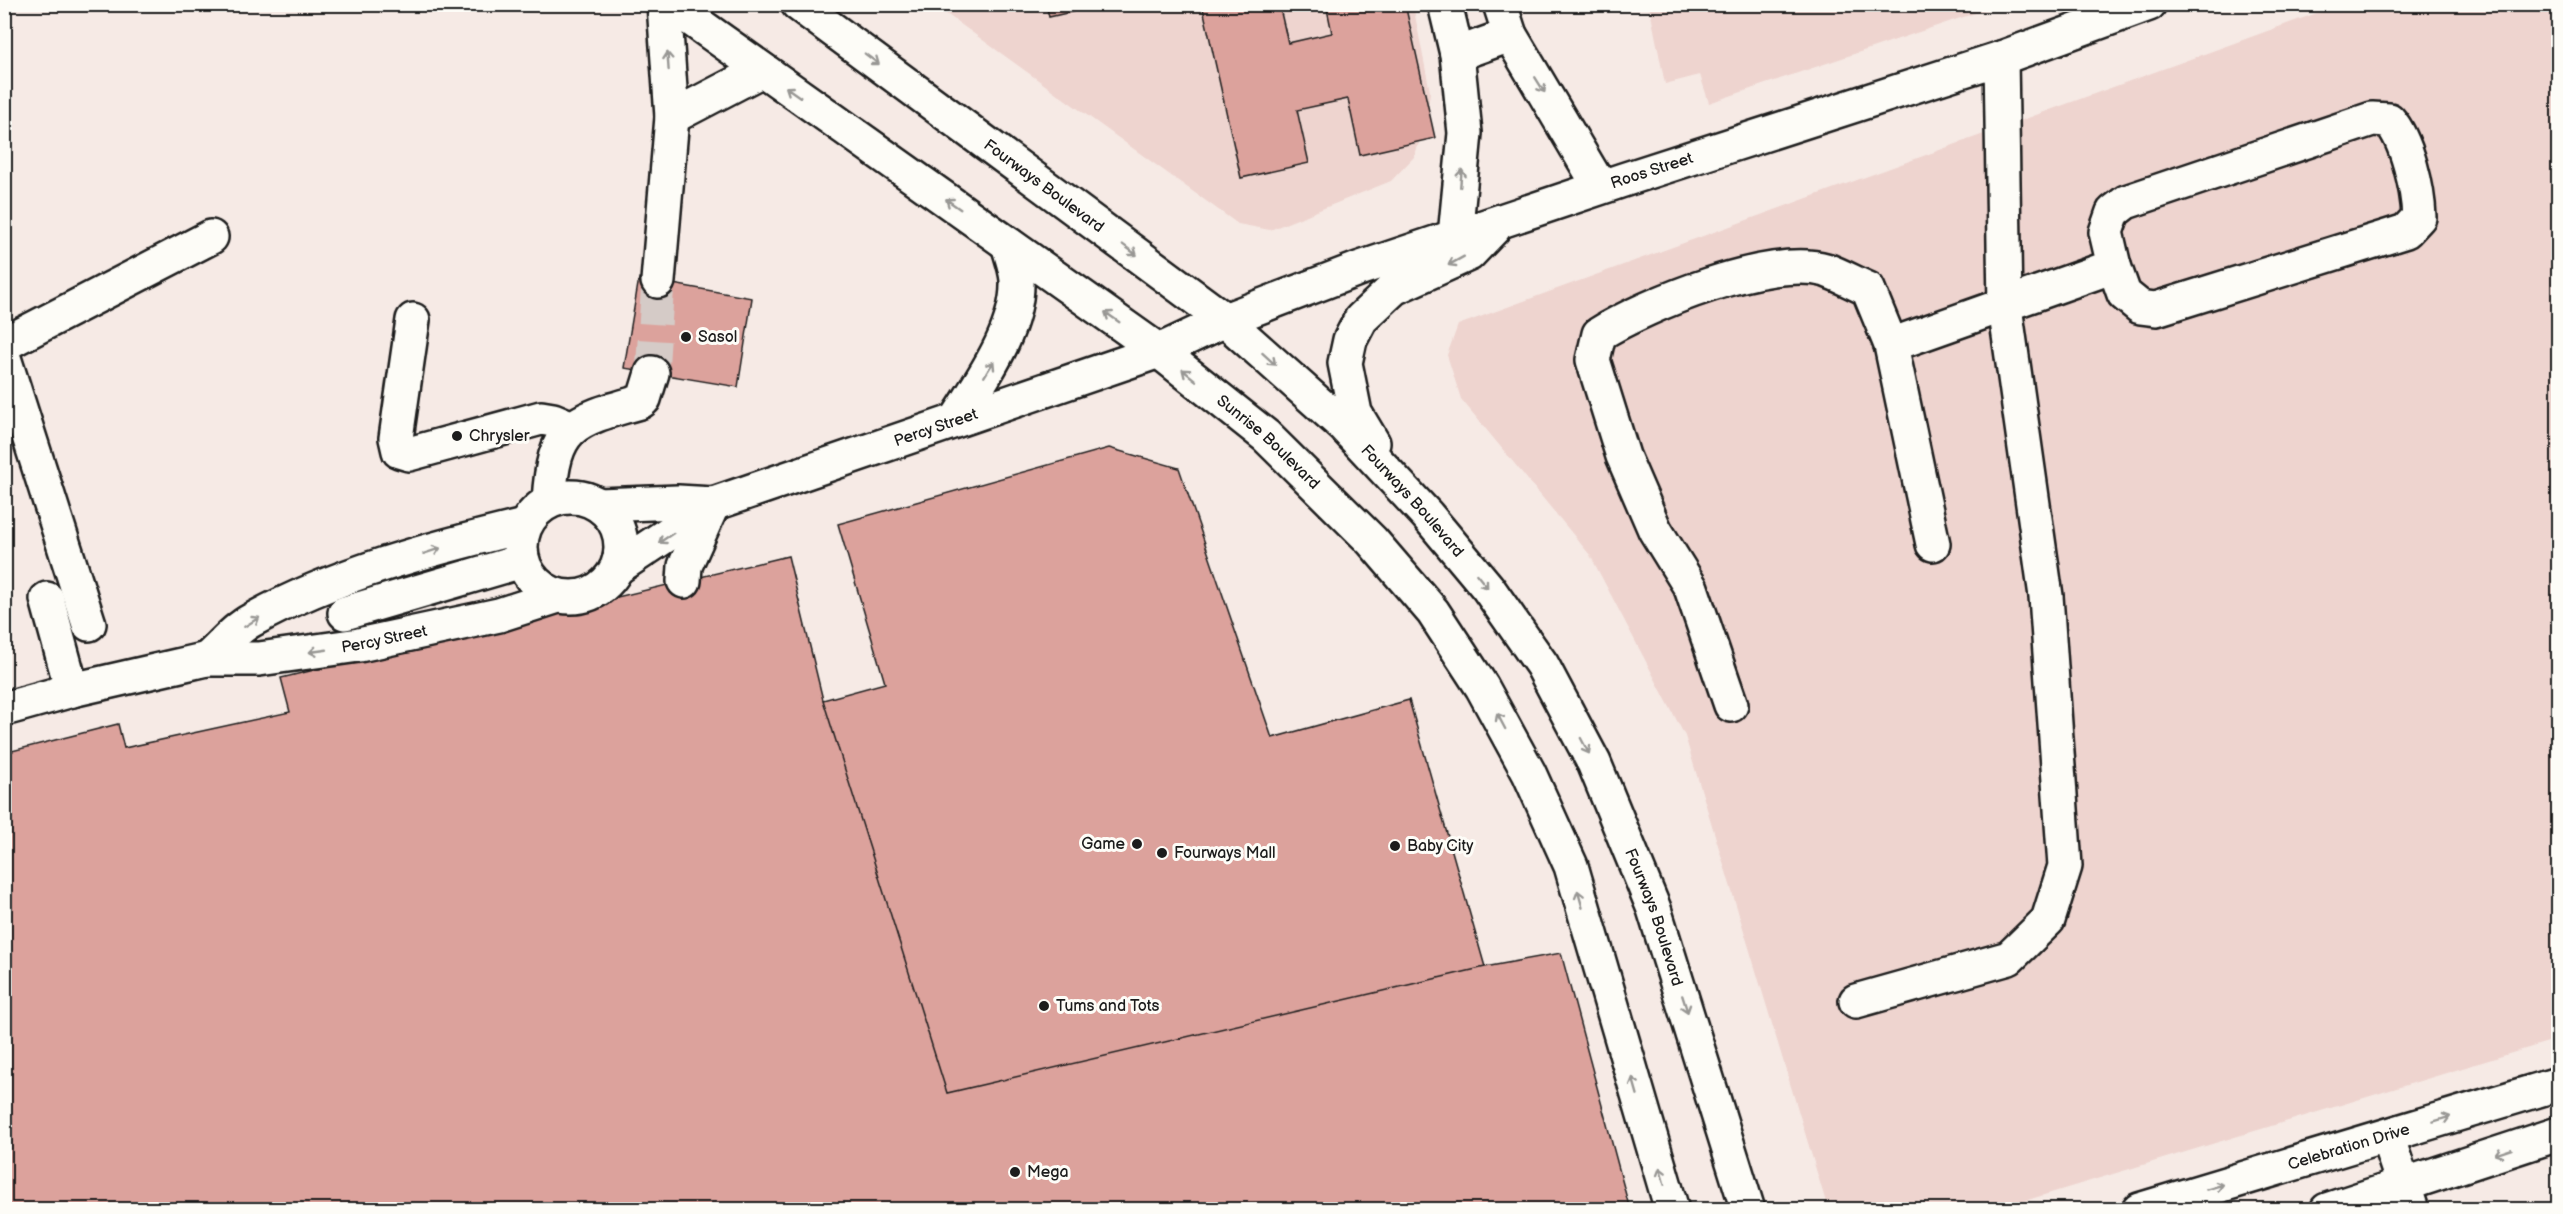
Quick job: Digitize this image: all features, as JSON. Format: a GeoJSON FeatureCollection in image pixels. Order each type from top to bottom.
{"type":"FeatureCollection","features":[{"type":"Feature","properties":{"kind":"street"},"geometry":{"type":"LineString","coordinates":[[658,281],[672,117],[664,4]]}},
{"type":"Feature","properties":{"kind":"street"},"geometry":{"type":"LineString","coordinates":[[670,4],[1160,351]]}},
{"type":"Feature","properties":{"kind":"street","name":"Fourways Boulevard"},"geometry":{"type":"LineString","coordinates":[[798,4],[1225,320],[1344,426],[1390,473],[1502,607],[1542,665],[1594,763],[1653,909],[1748,1209]]}},
{"type":"Feature","properties":{"kind":"street"},"geometry":{"type":"LineString","coordinates":[[1445,4],[1457,54],[1465,133],[1455,236]]}},
{"type":"Feature","properties":{"kind":"street"},"geometry":{"type":"LineString","coordinates":[[1500,4],[1510,35],[1600,188]]}},
{"type":"Feature","properties":{"kind":"street","name":"Roos Street"},"geometry":{"type":"LineString","coordinates":[[1160,351],[1225,320],[1358,269],[2001,58],[2150,4]]}},
{"type":"Feature","properties":{"kind":"street"},"geometry":{"type":"LineString","coordinates":[[1457,54],[1510,35]]}},
{"type":"Feature","properties":{"kind":"street"},"geometry":{"type":"LineString","coordinates":[[1856,1001],[2009,958],[2048,920],[2065,866],[2046,596],[2006,307],[2001,58]]}},
{"type":"Feature","properties":{"kind":"street"},"geometry":{"type":"LineString","coordinates":[[672,117],[762,70]]}},
{"type":"Feature","properties":{"kind":"street"},"geometry":{"type":"LineString","coordinates":[[2372,119],[2389,120],[2398,130],[2419,198],[2419,217],[2406,231],[2156,309],[2140,307],[2124,294],[2114,266],[2106,232],[2112,212],[2126,202],[2372,119]]}},
{"type":"Feature","properties":{"kind":"street"},"geometry":{"type":"LineString","coordinates":[[1390,473],[1355,413],[1345,363],[1350,340],[1361,319],[1394,288],[1469,254],[1499,223]]}},
{"type":"Feature","properties":{"kind":"street"},"geometry":{"type":"LineString","coordinates":[[4,344],[211,237]]}},
{"type":"Feature","properties":{"kind":"street"},"geometry":{"type":"LineString","coordinates":[[957,418],[999,353],[1011,319],[1017,280],[1008,244]]}},
{"type":"Feature","properties":{"kind":"street"},"geometry":{"type":"LineString","coordinates":[[1891,345],[2006,307],[2114,266]]}},
{"type":"Feature","properties":{"kind":"street"},"geometry":{"type":"LineString","coordinates":[[1731,705],[1691,588],[1655,530],[1623,456],[1593,360],[1599,334],[1620,321],[1733,277],[1789,267],[1825,270],[1868,289],[1891,345],[1933,544]]}},
{"type":"Feature","properties":{"kind":"street"},"geometry":{"type":"LineString","coordinates":[[413,320],[396,438],[399,451],[409,454],[541,418],[572,428]]}},
{"type":"Feature","properties":{"kind":"street","name":"Percy Street"},"geometry":{"type":"LineString","coordinates":[[4,709],[72,690],[207,659],[259,659],[359,645],[499,615],[558,596],[576,597],[593,593],[607,583],[617,568],[713,504],[957,418],[1160,351]]}},
{"type":"Feature","properties":{"kind":"street","name":"Sunrise Boulevard"},"geometry":{"type":"LineString","coordinates":[[1160,351],[1266,436],[1372,541],[1433,612],[1482,687],[1529,773],[1571,866],[1672,1209]]}},
{"type":"Feature","properties":{"kind":"street"},"geometry":{"type":"LineString","coordinates":[[4,358],[89,624]]}},
{"type":"Feature","properties":{"kind":"street"},"geometry":{"type":"LineString","coordinates":[[558,596],[543,589],[530,577],[522,561],[520,543],[524,526],[534,511],[549,501],[551,468],[557,448],[572,428],[587,417],[640,402],[644,399],[652,373]]}},
{"type":"Feature","properties":{"kind":"street","name":"Percy Street"},"geometry":{"type":"LineString","coordinates":[[549,501],[565,496],[583,498],[599,505],[678,502],[713,504]]}},
{"type":"Feature","properties":{"kind":"street"},"geometry":{"type":"LineString","coordinates":[[684,581],[685,566],[713,504]]}},
{"type":"Feature","properties":{"kind":"street"},"geometry":{"type":"LineString","coordinates":[[599,505],[612,517],[619,533],[621,551],[617,568]]}},
{"type":"Feature","properties":{"kind":"street","name":"Percy Street"},"geometry":{"type":"LineString","coordinates":[[207,659],[250,621],[346,578],[464,541],[524,526]]}},
{"type":"Feature","properties":{"kind":"street"},"geometry":{"type":"LineString","coordinates":[[345,613],[522,561]]}},
{"type":"Feature","properties":{"kind":"street"},"geometry":{"type":"LineString","coordinates":[[47,599],[72,690]]}},
{"type":"Feature","properties":{"kind":"street","name":"Celebration Drive"},"geometry":{"type":"LineString","coordinates":[[2139,1209],[2559,1084]]}},
{"type":"Feature","properties":{"kind":"street"},"geometry":{"type":"LineString","coordinates":[[2327,1209],[2408,1197],[2559,1134]]}},
{"type":"Feature","properties":{"kind":"street"},"geometry":{"type":"LineString","coordinates":[[2387,1136],[2408,1197]]}},
{"type":"Feature","properties":{"kind":"shaded area"},"geometry":{"type":"Polygon","coordinates":[[[1649,4],[1999,5],[1709,103],[1700,75],[1665,84],[1649,4]]]}},
{"type":"Feature","properties":{"kind":"shaded area"},"geometry":{"type":"Polygon","coordinates":[[[934,5],[1413,5],[1430,92],[1426,124],[1414,157],[1391,181],[1270,230],[1238,224],[934,5]]]}},
{"type":"Feature","properties":{"kind":"shaded area"},"geometry":{"type":"Polygon","coordinates":[[[2339,5],[2558,5],[2558,1039],[1998,1209],[1828,1209],[1685,736],[1590,555],[1461,399],[1447,355],[1458,325],[2339,5]]]}},
{"type":"Feature","properties":{"kind":"building"},"geometry":{"type":"Polygon","coordinates":[[[1046,4],[1106,4],[1049,17],[1046,4]]]}},
{"type":"Feature","properties":{"kind":"building"},"geometry":{"type":"Polygon","coordinates":[[[1202,4],[1279,4],[1288,43],[1332,33],[1326,4],[1405,4],[1435,138],[1360,155],[1348,99],[1297,110],[1309,163],[1241,178],[1202,4]]]}},
{"type":"Feature","properties":{"kind":"building"},"geometry":{"type":"Polygon","coordinates":[[[639,278],[752,298],[738,387],[624,368],[639,278]]]}},
{"type":"Feature","properties":{"kind":"building","name":"Fourways Mall"},"geometry":{"type":"Polygon","coordinates":[[[1109,448],[1179,468],[1272,738],[1409,700],[1485,967],[947,1093],[823,700],[885,683],[838,524],[1109,448]]]}},
{"type":"Feature","properties":{"kind":"building"},"geometry":{"type":"Polygon","coordinates":[[[788,556],[823,700],[947,1093],[1485,967],[1561,953],[1630,1210],[4,1210],[4,753],[118,724],[124,748],[290,712],[281,678],[788,556]]]}},
{"type":"Feature","properties":{"kind":"tunnel"},"geometry":{"type":"LineString","coordinates":[[652,373],[658,281]]}},
{"type":"Feature","properties":{"kind":"place","name":"Sasol"},"geometry":{"type":"Point","coordinates":[686,337]}},
{"type":"Feature","properties":{"kind":"place","name":"Chrysler"},"geometry":{"type":"Point","coordinates":[457,436]}},
{"type":"Feature","properties":{"kind":"place","name":"Game"},"geometry":{"type":"Point","coordinates":[1137,844]}},
{"type":"Feature","properties":{"kind":"place","name":"Baby City"},"geometry":{"type":"Point","coordinates":[1395,846]}},
{"type":"Feature","properties":{"kind":"place","name":"Fourways Mall"},"geometry":{"type":"Point","coordinates":[1162,853]}},
{"type":"Feature","properties":{"kind":"place","name":"Tums and Tots"},"geometry":{"type":"Point","coordinates":[1044,1006]}},
{"type":"Feature","properties":{"kind":"place","name":"Mega"},"geometry":{"type":"Point","coordinates":[1015,1172]}}]}
